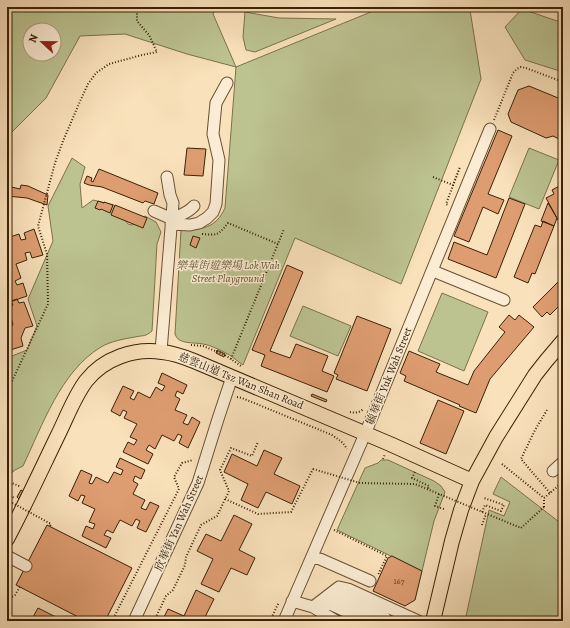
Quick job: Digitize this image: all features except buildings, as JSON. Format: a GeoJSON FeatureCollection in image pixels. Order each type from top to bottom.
{"type":"FeatureCollection","features":[{"type":"Feature","properties":{"kind":"main road"},"geometry":{"type":"LineString","coordinates":[[433,621],[452,541],[461,510],[472,481],[496,437],[536,375],[563,341]]}},
{"type":"Feature","properties":{"kind":"main road","name":"慈雲山道 Tsz Wan Shan Road"},"geometry":{"type":"LineString","coordinates":[[7,539],[78,394],[87,380],[106,363],[119,356],[133,352],[161,351],[237,372],[365,434],[472,481]]}},
{"type":"Feature","properties":{"kind":"street"},"geometry":{"type":"LineString","coordinates":[[154,211],[172,222],[190,225],[199,223],[207,218],[212,212],[216,204],[219,160],[213,134],[216,103],[227,83]]}},
{"type":"Feature","properties":{"kind":"street","name":"毓華街 Yuk Wah Street"},"geometry":{"type":"LineString","coordinates":[[284,621],[365,434],[492,125]]}},
{"type":"Feature","properties":{"kind":"street"},"geometry":{"type":"LineString","coordinates":[[161,351],[173,203],[167,176]]}},
{"type":"Feature","properties":{"kind":"street"},"geometry":{"type":"LineString","coordinates":[[172,222],[191,210],[194,206]]}},
{"type":"Feature","properties":{"kind":"street"},"geometry":{"type":"LineString","coordinates":[[433,271],[504,300]]}},
{"type":"Feature","properties":{"kind":"street","name":"欣華街 Yan Wah Street"},"geometry":{"type":"LineString","coordinates":[[134,621],[198,483],[208,450],[237,372]]}},
{"type":"Feature","properties":{"kind":"street"},"geometry":{"type":"LineString","coordinates":[[552,471],[563,462]]}},
{"type":"Feature","properties":{"kind":"street"},"geometry":{"type":"LineString","coordinates":[[7,556],[26,566]]}},
{"type":"Feature","properties":{"kind":"street"},"geometry":{"type":"LineString","coordinates":[[312,557],[373,581]]}},
{"type":"Feature","properties":{"kind":"street"},"geometry":{"type":"LineString","coordinates":[[313,607],[339,587],[348,589],[418,621]]}},
{"type":"Feature","properties":{"kind":"street"},"geometry":{"type":"LineString","coordinates":[[313,607],[331,597],[338,596],[383,620],[399,613]]}},
{"type":"Feature","properties":{"kind":"street"},"geometry":{"type":"LineString","coordinates":[[292,602],[313,607],[336,621]]}},
{"type":"Feature","properties":{"kind":"street"},"geometry":{"type":"LineString","coordinates":[[313,607],[330,604],[367,621]]}},
{"type":"Feature","properties":{"kind":"path"},"geometry":{"type":"LineString","coordinates":[[7,392],[48,304],[47,254],[38,226],[62,141],[88,84],[96,73],[109,64],[156,52],[149,35],[137,21],[137,7]]}},
{"type":"Feature","properties":{"kind":"path"},"geometry":{"type":"LineString","coordinates":[[492,125],[516,69],[521,67],[526,68],[563,82]]}},
{"type":"Feature","properties":{"kind":"path"},"geometry":{"type":"LineString","coordinates":[[433,177],[453,185],[460,167],[446,204]]}},
{"type":"Feature","properties":{"kind":"path"},"geometry":{"type":"LineString","coordinates":[[201,234],[216,234],[223,230],[228,223],[278,244]]}},
{"type":"Feature","properties":{"kind":"path"},"geometry":{"type":"LineString","coordinates":[[231,359],[284,228]]}},
{"type":"Feature","properties":{"kind":"path"},"geometry":{"type":"LineString","coordinates":[[186,345],[203,346],[225,355],[231,359],[237,372]]}},
{"type":"Feature","properties":{"kind":"path"},"geometry":{"type":"LineString","coordinates":[[242,398],[332,435],[344,444],[348,455]]}},
{"type":"Feature","properties":{"kind":"path"},"geometry":{"type":"LineString","coordinates":[[344,410],[351,413],[356,413],[365,407]]}},
{"type":"Feature","properties":{"kind":"path"},"geometry":{"type":"LineString","coordinates":[[547,410],[521,458],[550,493]]}},
{"type":"Feature","properties":{"kind":"path"},"geometry":{"type":"LineString","coordinates":[[154,621],[166,596],[173,590],[201,525],[217,516],[229,491],[220,470],[232,448],[252,456],[258,442]]}},
{"type":"Feature","properties":{"kind":"path"},"geometry":{"type":"LineString","coordinates":[[112,621],[179,489],[174,477],[182,463],[193,460],[208,450]]}},
{"type":"Feature","properties":{"kind":"path"},"geometry":{"type":"LineString","coordinates":[[502,464],[544,498]]}},
{"type":"Feature","properties":{"kind":"path"},"geometry":{"type":"LineString","coordinates":[[225,499],[258,514],[291,512],[313,469],[360,483],[415,484],[521,528],[544,507],[544,498]]}},
{"type":"Feature","properties":{"kind":"path"},"geometry":{"type":"LineString","coordinates":[[415,472],[412,478],[429,486],[428,490]]}},
{"type":"Feature","properties":{"kind":"path"},"geometry":{"type":"LineString","coordinates":[[544,498],[563,482]]}},
{"type":"Feature","properties":{"kind":"path"},"geometry":{"type":"LineString","coordinates":[[15,499],[7,494],[12,483],[21,487]]}},
{"type":"Feature","properties":{"kind":"path"},"geometry":{"type":"LineString","coordinates":[[439,494],[435,506],[444,509]]}},
{"type":"Feature","properties":{"kind":"path"},"geometry":{"type":"LineString","coordinates":[[482,512],[485,505],[501,511],[504,505],[484,498]]}},
{"type":"Feature","properties":{"kind":"path"},"geometry":{"type":"LineString","coordinates":[[7,500],[51,524],[50,526]]}},
{"type":"Feature","properties":{"kind":"path"},"geometry":{"type":"LineString","coordinates":[[482,525],[486,514]]}},
{"type":"Feature","properties":{"kind":"path"},"geometry":{"type":"LineString","coordinates":[[333,530],[387,556],[373,581]]}},
{"type":"Feature","properties":{"kind":"path"},"geometry":{"type":"LineString","coordinates":[[7,600],[15,595],[20,587]]}},
{"type":"Feature","properties":{"kind":"path"},"geometry":{"type":"LineString","coordinates":[[270,621],[280,599]]}},
{"type":"Feature","properties":{"kind":"green space"},"geometry":{"type":"Polygon","coordinates":[[[7,7],[216,7],[213,14],[236,67],[187,54],[125,34],[80,36],[46,98],[7,137],[7,7]]]}},
{"type":"Feature","properties":{"kind":"green space","name":"樂華街遊樂場 Lok Wah Street Playground"},"geometry":{"type":"Polygon","coordinates":[[[383,7],[450,7],[470,10],[481,79],[401,284],[295,238],[243,365],[227,353],[211,346],[179,340],[175,334],[181,230],[202,228],[213,224],[225,208],[236,67],[383,7]]]}},
{"type":"Feature","properties":{"kind":"green space"},"geometry":{"type":"Polygon","coordinates":[[[522,9],[563,23],[563,72],[525,60],[505,27],[522,9]]]}},
{"type":"Feature","properties":{"kind":"green space"},"geometry":{"type":"Polygon","coordinates":[[[245,12],[279,18],[336,19],[255,52],[246,50],[243,37],[245,12]]]}},
{"type":"Feature","properties":{"kind":"green space"},"geometry":{"type":"Polygon","coordinates":[[[529,148],[559,160],[539,209],[509,197],[529,148]]]}},
{"type":"Feature","properties":{"kind":"green space"},"geometry":{"type":"Polygon","coordinates":[[[72,158],[85,167],[80,184],[82,208],[93,200],[114,205],[128,224],[132,225],[145,216],[156,222],[161,232],[157,244],[152,331],[144,336],[122,339],[109,343],[87,357],[75,370],[54,400],[23,466],[15,470],[7,477],[7,398],[9,392],[7,382],[7,358],[27,350],[37,326],[28,299],[53,241],[48,206],[72,158]]]}},
{"type":"Feature","properties":{"kind":"green space"},"geometry":{"type":"Polygon","coordinates":[[[442,293],[488,312],[464,371],[418,351],[442,293]]]}},
{"type":"Feature","properties":{"kind":"green space"},"geometry":{"type":"Polygon","coordinates":[[[303,306],[351,326],[338,356],[290,336],[303,306]]]}},
{"type":"Feature","properties":{"kind":"green space"},"geometry":{"type":"Polygon","coordinates":[[[381,460],[388,460],[434,481],[441,486],[445,492],[434,521],[422,571],[337,530],[365,468],[378,463],[381,460]]]}},
{"type":"Feature","properties":{"kind":"green space"},"geometry":{"type":"Polygon","coordinates":[[[501,477],[563,525],[563,621],[465,621],[489,510],[504,516],[510,502],[493,494],[501,477]]]}}]}
